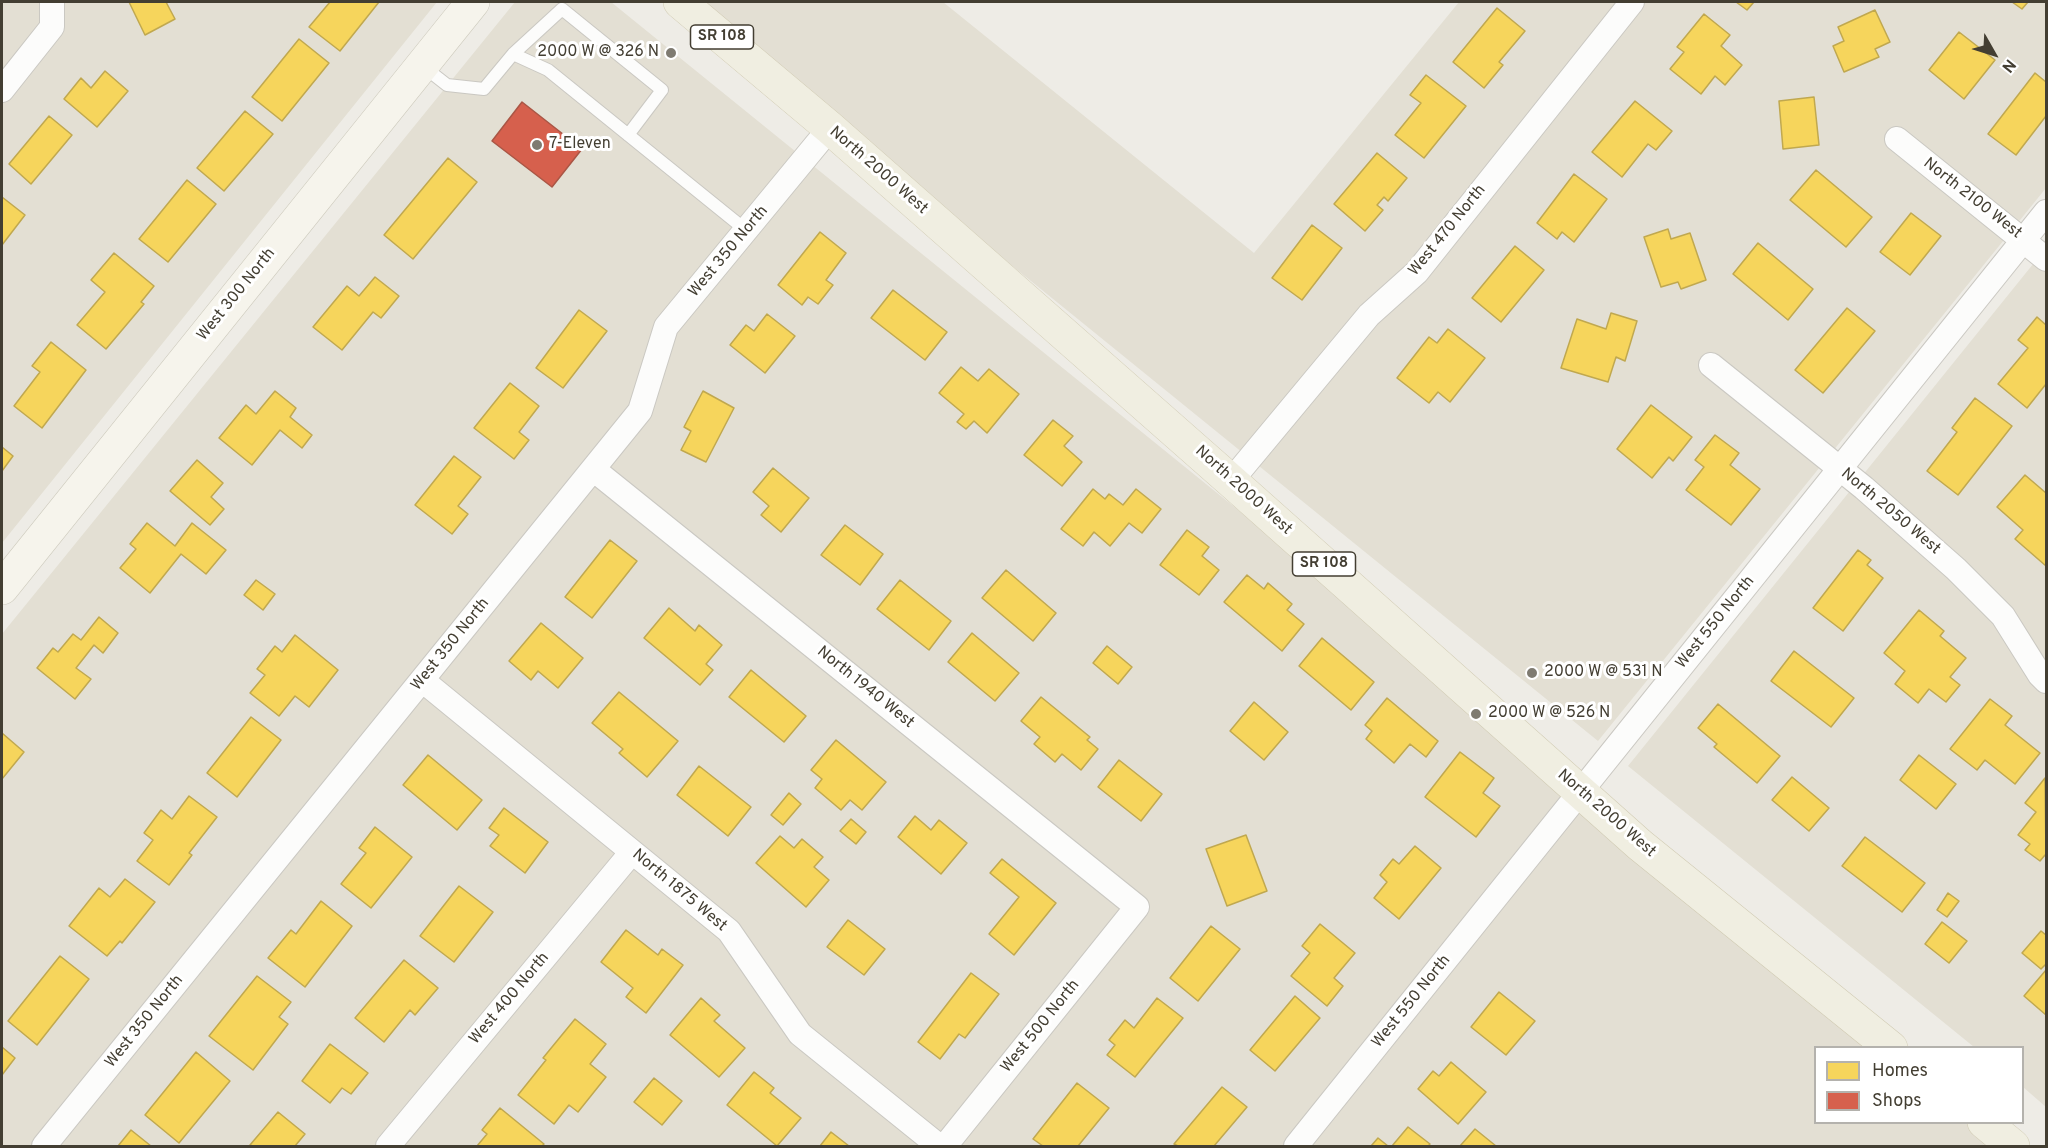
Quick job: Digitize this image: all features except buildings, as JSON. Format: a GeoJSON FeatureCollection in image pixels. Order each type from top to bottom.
{"type":"FeatureCollection","features":[{"type":"Feature","properties":{"kind":"main road","name":"West 300 North"},"geometry":{"type":"LineString","coordinates":[[2,588],[473,2]]}},
{"type":"Feature","properties":{"kind":"main road","name":"North 2000 West"},"geometry":{"type":"LineString","coordinates":[[680,2],[830,128],[1640,845],[1890,1046]]}},
{"type":"Feature","properties":{"kind":"main road"},"geometry":{"type":"LineString","coordinates":[[1986,1124],[2013,1146]]}},
{"type":"Feature","properties":{"kind":"street"},"geometry":{"type":"LineString","coordinates":[[2,90],[52,27],[52,2]]}},
{"type":"Feature","properties":{"kind":"street","name":"West 470 North"},"geometry":{"type":"LineString","coordinates":[[1231,481],[1369,315],[1417,272],[1632,2]]}},
{"type":"Feature","properties":{"kind":"street","name":"West 350 North"},"geometry":{"type":"LineString","coordinates":[[44,1146],[640,411],[666,327],[830,128]]}},
{"type":"Feature","properties":{"kind":"street","name":"North 2100 West"},"geometry":{"type":"LineString","coordinates":[[1897,139],[2046,259]]}},
{"type":"Feature","properties":{"kind":"street","name":"West 550 North"},"geometry":{"type":"LineString","coordinates":[[1296,1146],[2046,212]]}},
{"type":"Feature","properties":{"kind":"street","name":"North 2050 West"},"geometry":{"type":"LineString","coordinates":[[1711,365],[1864,488],[1956,569],[2003,616],[2046,681]]}},
{"type":"Feature","properties":{"kind":"street","name":"North 1940 West"},"geometry":{"type":"LineString","coordinates":[[593,469],[1137,907]]}},
{"type":"Feature","properties":{"kind":"street","name":"North 1875 West"},"geometry":{"type":"LineString","coordinates":[[422,680],[729,931],[800,1034],[939,1146]]}},
{"type":"Feature","properties":{"kind":"street","name":"West 400 North"},"geometry":{"type":"LineString","coordinates":[[388,1146],[632,852]]}},
{"type":"Feature","properties":{"kind":"street","name":"West 500 North"},"geometry":{"type":"LineString","coordinates":[[945,1146],[1137,907]]}},
{"type":"Feature","properties":{"kind":"lane"},"geometry":{"type":"LineString","coordinates":[[422,65],[447,85],[484,89],[513,54],[562,9],[662,90],[628,135]]}},
{"type":"Feature","properties":{"kind":"lane"},"geometry":{"type":"LineString","coordinates":[[513,54],[548,70],[747,231]]}},
{"type":"Feature","properties":{"kind":"shaded area"},"geometry":{"type":"Polygon","coordinates":[[[2,2],[437,2],[2,543],[2,2]]]}},
{"type":"Feature","properties":{"kind":"shaded area"},"geometry":{"type":"Polygon","coordinates":[[[515,2],[611,2],[1900,1046],[1814,1046],[1814,1124],[1995,1124],[2023,1146],[2,1146],[2,634],[515,2]]]}},
{"type":"Feature","properties":{"kind":"shaded area"},"geometry":{"type":"Polygon","coordinates":[[[687,2],[943,2],[1254,253],[1459,2],[2046,2],[2046,188],[1598,741],[687,2]]]}},
{"type":"Feature","properties":{"kind":"shaded area"},"geometry":{"type":"Polygon","coordinates":[[[2046,248],[2046,1107],[2024,1088],[2024,1046],[1973,1046],[1628,766],[2046,248]]]}},
{"type":"Feature","properties":{"kind":"place","name":"2000 W @ 326 N"},"geometry":{"type":"Point","coordinates":[671,53]}},
{"type":"Feature","properties":{"kind":"place","name":"7-Eleven"},"geometry":{"type":"Point","coordinates":[537,145]}},
{"type":"Feature","properties":{"kind":"place","name":"2000 W @ 531 N"},"geometry":{"type":"Point","coordinates":[1532,673]}},
{"type":"Feature","properties":{"kind":"place","name":"2000 W @ 526 N"},"geometry":{"type":"Point","coordinates":[1476,714]}}]}
